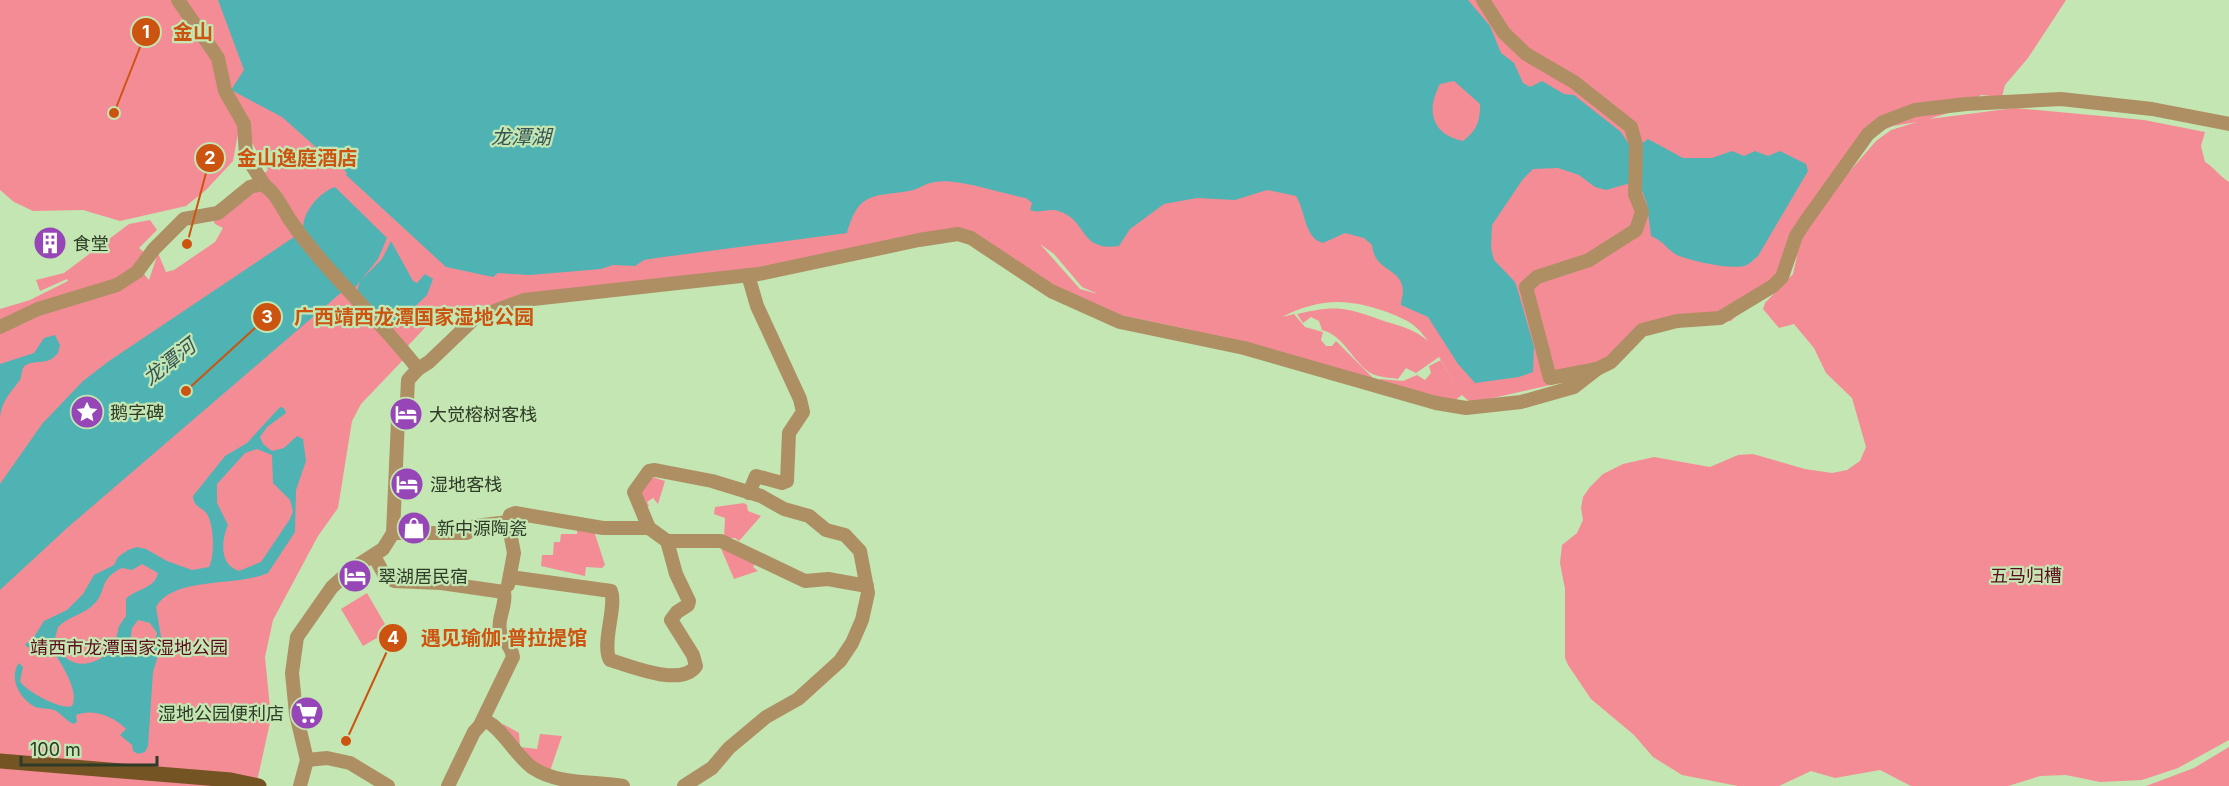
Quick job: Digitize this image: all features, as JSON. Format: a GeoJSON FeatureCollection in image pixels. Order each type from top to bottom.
{"type":"FeatureCollection","features":[{"type":"Feature","properties":{"kind":"main road"},"geometry":{"type":"LineString","coordinates":[[0,761],[231,780],[259,786]]}},
{"type":"Feature","properties":{"kind":"street"},"geometry":{"type":"LineString","coordinates":[[178,0],[201,30],[218,58],[227,94],[244,124],[244,152],[265,186],[341,282],[418,369]]}},
{"type":"Feature","properties":{"kind":"street"},"geometry":{"type":"LineString","coordinates":[[1483,0],[1509,39],[1531,58],[1574,82],[1626,121],[1634,133],[1636,145],[1634,186],[1642,212],[1639,226],[1633,233],[1575,266],[1537,277],[1527,287],[1550,378],[1597,369]]}},
{"type":"Feature","properties":{"kind":"street"},"geometry":{"type":"LineString","coordinates":[[300,786],[307,760],[296,714],[291,666],[297,637],[332,587],[352,569],[383,549],[393,533],[398,420],[406,400],[408,381],[418,369],[429,362],[475,318],[519,301],[748,275],[958,234],[970,238],[1051,291],[1120,322],[1244,348],[1436,403],[1466,408],[1521,402],[1574,387],[1597,369],[1611,362],[1642,330],[1677,321],[1720,318],[1773,286],[1782,277],[1796,236],[1804,222],[1868,134],[1882,122],[1915,110],[2061,99],[2152,109],[2229,124]]}},
{"type":"Feature","properties":{"kind":"street"},"geometry":{"type":"LineString","coordinates":[[0,327],[38,309],[117,285],[137,272],[166,236],[184,219],[218,213],[250,187],[265,186]]}},
{"type":"Feature","properties":{"kind":"street"},"geometry":{"type":"LineString","coordinates":[[748,275],[757,306],[800,399],[803,412],[789,433],[787,481],[782,483],[756,476],[749,494]]}},
{"type":"Feature","properties":{"kind":"street"},"geometry":{"type":"LineString","coordinates":[[684,786],[712,768],[729,748],[759,722],[798,699],[840,661],[852,643],[862,620],[866,606],[867,586],[862,557],[848,538],[823,529],[805,514],[711,481],[652,470],[642,478],[634,492],[649,528],[667,541],[721,541],[805,581],[828,579],[867,586]]}},
{"type":"Feature","properties":{"kind":"street"},"geometry":{"type":"LineString","coordinates":[[448,786],[513,657],[511,646],[501,636],[500,629],[504,592],[510,577],[514,553],[508,522],[511,514],[521,513],[562,523],[603,528],[649,528]]}},
{"type":"Feature","properties":{"kind":"street"},"geometry":{"type":"LineString","coordinates":[[393,533],[463,533],[475,526],[508,522]]}},
{"type":"Feature","properties":{"kind":"street"},"geometry":{"type":"LineString","coordinates":[[510,577],[609,590],[613,597],[608,620],[607,651],[610,660],[656,674],[688,673],[695,669],[695,660],[671,620],[676,612],[688,605],[689,601],[676,574],[667,541]]}},
{"type":"Feature","properties":{"kind":"street"},"geometry":{"type":"LineString","coordinates":[[374,556],[385,576],[394,581],[441,583],[504,592]]}},
{"type":"Feature","properties":{"kind":"street"},"geometry":{"type":"LineString","coordinates":[[481,723],[488,721],[496,726],[512,750],[533,769],[574,781],[623,786]]}},
{"type":"Feature","properties":{"kind":"street"},"geometry":{"type":"LineString","coordinates":[[307,760],[327,758],[350,763],[388,786]]}},
{"type":"Feature","properties":{"kind":"green space"},"geometry":{"type":"Polygon","coordinates":[[[0,0],[2066,0],[2028,58],[2005,85],[2002,97],[1981,95],[1948,113],[1929,119],[2015,108],[2144,120],[2205,132],[2201,146],[2205,162],[2229,182],[2229,740],[2178,768],[2142,780],[2100,782],[2066,775],[2040,776],[2008,786],[1911,786],[1880,770],[1835,778],[1811,771],[1779,786],[1738,786],[1682,775],[1653,757],[1634,735],[1591,699],[1565,658],[1565,589],[1560,563],[1562,545],[1577,533],[1583,520],[1581,508],[1583,497],[1603,474],[1623,464],[1654,457],[1710,467],[1738,455],[1753,454],[1805,469],[1832,473],[1847,470],[1860,461],[1866,447],[1852,398],[1826,373],[1814,348],[1794,324],[1779,328],[1763,309],[1765,303],[1793,274],[1797,256],[1731,321],[1660,325],[1594,366],[1559,383],[1471,403],[1462,395],[1454,401],[1380,382],[1380,379],[1403,381],[1417,375],[1425,380],[1431,373],[1429,366],[1441,360],[1435,350],[1439,357],[1416,373],[1406,368],[1398,379],[1379,376],[1363,367],[1336,337],[1322,330],[1319,321],[1311,317],[1303,323],[1297,314],[1324,309],[1343,309],[1409,329],[1428,341],[1410,323],[1373,307],[1346,302],[1321,303],[1282,317],[1294,314],[1305,327],[1323,332],[1321,340],[1326,346],[1332,346],[1336,341],[1376,381],[1187,329],[1119,315],[1065,292],[973,234],[865,253],[491,305],[454,308],[450,313],[448,309],[444,310],[446,316],[442,321],[432,313],[440,324],[432,320],[407,347],[403,360],[361,404],[352,421],[338,508],[318,536],[273,620],[265,657],[271,718],[256,786],[0,786],[0,309],[30,300],[68,281],[67,279],[40,291],[36,280],[64,273],[129,224],[150,220],[157,230],[139,248],[146,254],[140,269],[149,280],[158,253],[166,272],[174,270],[215,242],[223,228],[215,224],[212,218],[268,170],[240,123],[233,161],[206,190],[186,206],[120,221],[83,210],[33,211],[14,202],[0,190],[0,0]],[[1917,122],[1893,126],[1862,139],[1837,186],[1876,141],[1891,130],[1917,122]],[[1040,244],[1080,289],[1098,294],[1082,287],[1054,254],[1040,244]]]}},
{"type":"Feature","properties":{"kind":"green space"},"geometry":{"type":"Polygon","coordinates":[[[652,477],[665,481],[658,504],[653,498],[647,502],[649,506],[643,510],[637,496],[652,477]]]}},
{"type":"Feature","properties":{"kind":"green space"},"geometry":{"type":"Polygon","coordinates":[[[744,503],[748,511],[761,516],[739,541],[735,538],[724,538],[725,518],[714,514],[715,507],[744,503]]]}},
{"type":"Feature","properties":{"kind":"green space"},"geometry":{"type":"Polygon","coordinates":[[[577,526],[594,531],[605,565],[602,568],[586,567],[585,576],[541,566],[542,555],[553,555],[554,542],[560,542],[561,534],[577,534],[577,526]]]}},
{"type":"Feature","properties":{"kind":"green space"},"geometry":{"type":"Polygon","coordinates":[[[720,546],[757,561],[753,567],[758,571],[734,579],[720,546]]]}},
{"type":"Feature","properties":{"kind":"green space"},"geometry":{"type":"Polygon","coordinates":[[[367,593],[389,631],[363,646],[341,609],[367,593]]]}},
{"type":"Feature","properties":{"kind":"green space"},"geometry":{"type":"Polygon","coordinates":[[[503,724],[519,733],[520,747],[537,749],[540,734],[562,736],[550,771],[535,764],[516,749],[502,729],[503,724]]]}},
{"type":"Feature","properties":{"kind":"green space"},"geometry":{"type":"Polygon","coordinates":[[[2229,747],[2229,786],[2146,786],[2194,768],[2229,747]]]}},
{"type":"Feature","properties":{"kind":"water","name":"龙潭湖"},"geometry":{"type":"Polygon","coordinates":[[[218,0],[1468,0],[1490,26],[1501,53],[1514,63],[1523,83],[1530,87],[1542,81],[1564,94],[1574,95],[1621,132],[1630,146],[1637,147],[1648,139],[1683,158],[1712,158],[1732,151],[1744,156],[1755,151],[1768,156],[1780,151],[1806,164],[1808,171],[1758,256],[1747,265],[1733,267],[1677,255],[1651,236],[1647,204],[1640,185],[1634,182],[1606,190],[1595,187],[1579,175],[1558,168],[1533,169],[1523,179],[1492,225],[1491,248],[1494,260],[1515,282],[1534,347],[1533,372],[1519,377],[1475,383],[1458,364],[1428,317],[1401,305],[1402,283],[1394,273],[1378,261],[1372,245],[1364,238],[1345,233],[1323,243],[1317,240],[1309,230],[1296,196],[1267,190],[1235,200],[1197,198],[1164,204],[1130,229],[1119,246],[1106,247],[1096,244],[1068,215],[1051,210],[1030,210],[1032,203],[1026,198],[945,181],[869,198],[857,210],[847,233],[656,258],[644,260],[635,266],[613,265],[601,269],[530,275],[498,273],[493,277],[446,267],[346,175],[347,173],[323,149],[318,149],[282,117],[231,90],[244,70],[218,0]],[[1454,81],[1440,84],[1433,103],[1434,120],[1444,133],[1463,141],[1477,125],[1480,104],[1454,81]]]}},
{"type":"Feature","properties":{"kind":"water"},"geometry":{"type":"Polygon","coordinates":[[[335,187],[387,238],[378,259],[354,289],[303,228],[306,215],[313,203],[335,187]]]}},
{"type":"Feature","properties":{"kind":"water","name":"龙潭河"},"geometry":{"type":"Polygon","coordinates":[[[297,235],[343,291],[67,528],[0,590],[0,484],[42,424],[83,381],[109,361],[297,235]]]}},
{"type":"Feature","properties":{"kind":"water"},"geometry":{"type":"Polygon","coordinates":[[[391,241],[413,281],[417,283],[425,274],[433,279],[427,295],[406,315],[403,313],[392,329],[357,291],[360,281],[382,259],[391,241]]]}},
{"type":"Feature","properties":{"kind":"water"},"geometry":{"type":"Polygon","coordinates":[[[55,335],[60,345],[58,353],[47,361],[28,364],[24,367],[20,380],[5,401],[0,417],[0,364],[34,353],[44,338],[55,335]]]}},
{"type":"Feature","properties":{"kind":"water"},"geometry":{"type":"Polygon","coordinates":[[[280,407],[284,408],[286,413],[267,427],[260,437],[263,444],[272,451],[284,448],[297,436],[303,439],[306,461],[296,490],[295,532],[268,573],[240,580],[191,586],[164,597],[156,607],[162,643],[153,672],[148,746],[145,752],[138,754],[133,751],[132,745],[120,735],[126,729],[109,717],[96,713],[82,713],[76,715],[77,722],[73,724],[54,710],[37,708],[25,699],[20,694],[15,681],[19,663],[23,667],[20,681],[29,690],[61,706],[72,706],[74,694],[67,674],[57,657],[42,649],[27,647],[25,644],[32,640],[44,621],[67,610],[83,594],[94,575],[114,565],[118,557],[137,547],[192,570],[209,567],[213,548],[211,525],[207,514],[196,505],[193,496],[225,456],[247,443],[280,407]],[[257,449],[245,453],[217,484],[217,503],[228,525],[223,551],[232,568],[239,571],[261,562],[293,511],[290,500],[273,483],[272,455],[257,449]],[[142,564],[132,570],[122,568],[114,572],[106,581],[94,604],[58,627],[54,642],[66,658],[81,664],[89,663],[106,655],[114,648],[119,626],[126,616],[126,599],[153,583],[158,573],[142,564]],[[138,620],[132,628],[130,643],[135,647],[147,650],[155,643],[157,633],[150,623],[138,620]]]}},
{"type":"Feature","properties":{"kind":"place","name":"金山"},"geometry":{"type":"Point","coordinates":[114,113]}},
{"type":"Feature","properties":{"kind":"place","name":"食堂"},"geometry":{"type":"Point","coordinates":[50,243]}},
{"type":"Feature","properties":{"kind":"place","name":"金山逸庭酒店"},"geometry":{"type":"Point","coordinates":[187,244]}},
{"type":"Feature","properties":{"kind":"place","name":"广西靖西龙潭国家湿地公园"},"geometry":{"type":"Point","coordinates":[186,391]}},
{"type":"Feature","properties":{"kind":"place","name":"鹅字碑"},"geometry":{"type":"Point","coordinates":[87,412]}},
{"type":"Feature","properties":{"kind":"place","name":"大觉榕树客栈"},"geometry":{"type":"Point","coordinates":[406,414]}},
{"type":"Feature","properties":{"kind":"place","name":"湿地客栈"},"geometry":{"type":"Point","coordinates":[407,484]}},
{"type":"Feature","properties":{"kind":"place","name":"新中源陶瓷"},"geometry":{"type":"Point","coordinates":[414,528]}},
{"type":"Feature","properties":{"kind":"place","name":"翠湖居民宿"},"geometry":{"type":"Point","coordinates":[355,576]}},
{"type":"Feature","properties":{"kind":"place","name":"湿地公园便利店"},"geometry":{"type":"Point","coordinates":[307,713]}},
{"type":"Feature","properties":{"kind":"place","name":"遇见瑜伽·普拉提馆"},"geometry":{"type":"Point","coordinates":[346,741]}},
{"type":"Feature","properties":{"kind":"park label","name":"五马归槽"},"geometry":{"type":"Point","coordinates":[2026,575]}},
{"type":"Feature","properties":{"kind":"park label","name":"靖西市龙潭国家湿地公园"},"geometry":{"type":"Point","coordinates":[129,647]}}]}
